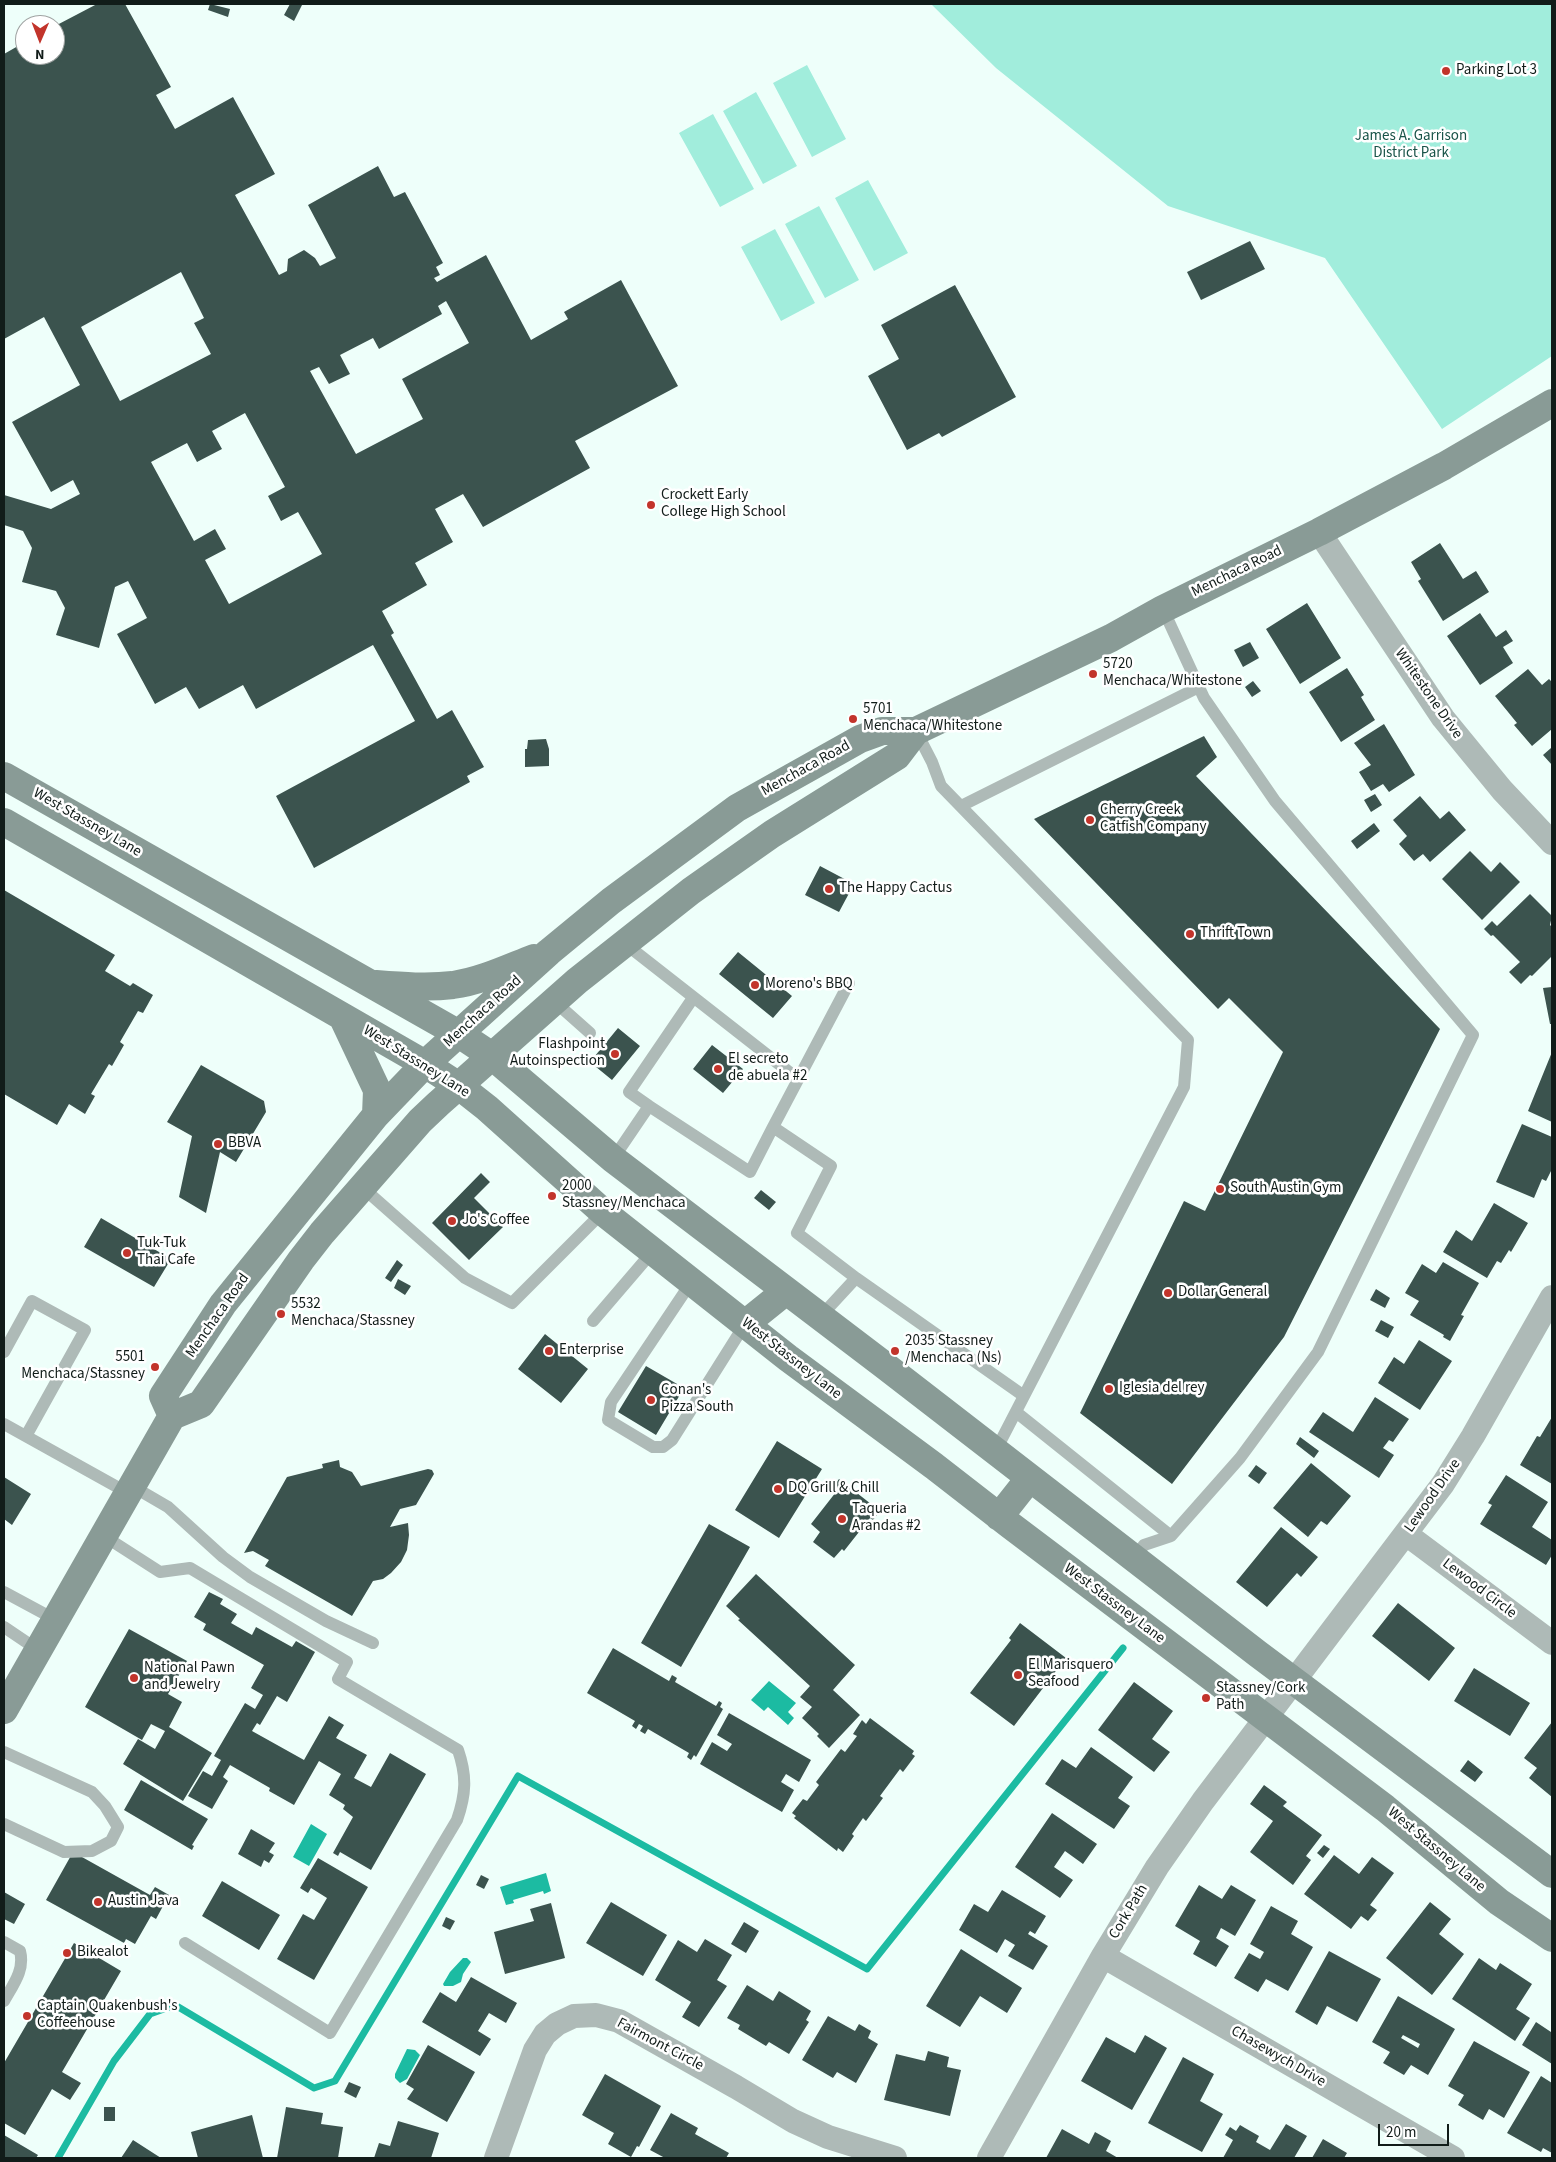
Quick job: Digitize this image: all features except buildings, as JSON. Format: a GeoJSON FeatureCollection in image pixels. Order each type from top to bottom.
{"type":"FeatureCollection","features":[{"type":"Feature","properties":{"kind":"main road","name":"Menchaca Road"},"geometry":{"type":"LineString","coordinates":[[916,731],[897,756],[734,860],[623,942],[420,1121],[301,1260],[202,1404],[172,1416],[164,1396],[223,1304],[376,1115],[425,1064],[549,952],[619,895],[737,808],[860,739],[882,731],[916,731],[1111,638],[1163,609],[1319,532],[1444,466],[1552,403]]}},
{"type":"Feature","properties":{"kind":"main road","name":"West Stassney Lane"},"geometry":{"type":"LineString","coordinates":[[4,776],[459,1034],[492,1056],[613,1159],[1294,1682],[1552,1874]]}},
{"type":"Feature","properties":{"kind":"main road","name":"West Stassney Lane"},"geometry":{"type":"LineString","coordinates":[[4,822],[425,1064],[459,1086],[490,1110],[603,1212],[745,1324],[1385,1808],[1499,1902],[1552,1938]]}},
{"type":"Feature","properties":{"kind":"main road"},"geometry":{"type":"LineString","coordinates":[[370,984],[411,987],[452,985],[496,973],[549,952]]}},
{"type":"Feature","properties":{"kind":"main road"},"geometry":{"type":"LineString","coordinates":[[344,1018],[377,1090],[376,1115]]}},
{"type":"Feature","properties":{"kind":"main road"},"geometry":{"type":"LineString","coordinates":[[745,1324],[786,1291]]}},
{"type":"Feature","properties":{"kind":"main road"},"geometry":{"type":"LineString","coordinates":[[4,1710],[172,1416]]}},
{"type":"Feature","properties":{"kind":"main road"},"geometry":{"type":"LineString","coordinates":[[999,1517],[1029,1479]]}},
{"type":"Feature","properties":{"kind":"street","name":"Whitestone Drive"},"geometry":{"type":"LineString","coordinates":[[1319,532],[1443,718],[1502,790],[1552,844]]}},
{"type":"Feature","properties":{"kind":"street","name":"Lewood Drive"},"geometry":{"type":"LineString","coordinates":[[1294,1682],[1443,1484],[1473,1436],[1552,1297]]}},
{"type":"Feature","properties":{"kind":"street","name":"Lewood Circle"},"geometry":{"type":"LineString","coordinates":[[1406,1534],[1552,1643]]}},
{"type":"Feature","properties":{"kind":"street","name":"Cork Path"},"geometry":{"type":"LineString","coordinates":[[989,2158],[1103,1956],[1157,1867],[1294,1682]]}},
{"type":"Feature","properties":{"kind":"street","name":"Chasewych Drive"},"geometry":{"type":"LineString","coordinates":[[1103,1956],[1453,2158]]}},
{"type":"Feature","properties":{"kind":"street","name":"Fairmont Circle"},"geometry":{"type":"LineString","coordinates":[[496,2158],[535,2050],[545,2034],[557,2024],[574,2016],[596,2015],[619,2021],[793,2121],[828,2137],[895,2158]]}},
{"type":"Feature","properties":{"kind":"lane"},"geometry":{"type":"LineString","coordinates":[[1134,1558],[1144,1545],[1171,1536],[1240,1458],[1318,1352],[1473,1035],[1275,801],[1199,687],[1163,609]]}},
{"type":"Feature","properties":{"kind":"lane"},"geometry":{"type":"LineString","coordinates":[[960,806],[1199,687]]}},
{"type":"Feature","properties":{"kind":"lane"},"geometry":{"type":"LineString","coordinates":[[916,731],[942,786],[1188,1040],[1184,1087],[995,1452]]}},
{"type":"Feature","properties":{"kind":"lane"},"geometry":{"type":"LineString","coordinates":[[623,942],[798,1078]]}},
{"type":"Feature","properties":{"kind":"lane"},"geometry":{"type":"LineString","coordinates":[[693,998],[629,1092],[750,1172],[849,983]]}},
{"type":"Feature","properties":{"kind":"lane"},"geometry":{"type":"LineString","coordinates":[[554,1001],[590,1032]]}},
{"type":"Feature","properties":{"kind":"lane"},"geometry":{"type":"LineString","coordinates":[[613,1159],[649,1106]]}},
{"type":"Feature","properties":{"kind":"lane"},"geometry":{"type":"LineString","coordinates":[[773,1127],[830,1166],[797,1233],[856,1278],[1024,1396]]}},
{"type":"Feature","properties":{"kind":"lane"},"geometry":{"type":"LineString","coordinates":[[362,1187],[465,1278],[512,1303],[603,1212]]}},
{"type":"Feature","properties":{"kind":"lane"},"geometry":{"type":"LineString","coordinates":[[593,1321],[653,1251]]}},
{"type":"Feature","properties":{"kind":"lane"},"geometry":{"type":"LineString","coordinates":[[820,1317],[856,1278]]}},
{"type":"Feature","properties":{"kind":"lane"},"geometry":{"type":"LineString","coordinates":[[692,1282],[611,1402],[608,1420],[653,1447],[663,1447],[672,1440],[745,1324]]}},
{"type":"Feature","properties":{"kind":"lane"},"geometry":{"type":"LineString","coordinates":[[4,1352],[32,1301],[84,1330],[26,1436]]}},
{"type":"Feature","properties":{"kind":"lane"},"geometry":{"type":"LineString","coordinates":[[1016,1412],[1171,1536]]}},
{"type":"Feature","properties":{"kind":"lane"},"geometry":{"type":"LineString","coordinates":[[4,1424],[130,1490],[168,1507],[223,1556],[250,1577],[326,1621],[373,1643]]}},
{"type":"Feature","properties":{"kind":"lane"},"geometry":{"type":"LineString","coordinates":[[104,1536],[160,1572],[190,1568],[346,1662],[338,1679],[458,1750],[461,1759],[466,1788],[457,1820],[330,2033],[185,1943]]}},
{"type":"Feature","properties":{"kind":"lane"},"geometry":{"type":"LineString","coordinates":[[4,1592],[56,1620]]}},
{"type":"Feature","properties":{"kind":"lane"},"geometry":{"type":"LineString","coordinates":[[4,1627],[38,1650]]}},
{"type":"Feature","properties":{"kind":"lane"},"geometry":{"type":"LineString","coordinates":[[4,1752],[92,1792],[105,1806],[118,1827],[111,1841],[92,1851],[64,1852],[4,1824]]}},
{"type":"Feature","properties":{"kind":"lane"},"geometry":{"type":"LineString","coordinates":[[4,1942],[20,1951],[23,1962],[17,1980],[4,2001]]}},
{"type":"Feature","properties":{"kind":"green space","name":"James A. Garrison District Park"},"geometry":{"type":"Polygon","coordinates":[[[931,4],[1552,4],[1552,356],[1442,429],[1325,258],[1168,206],[996,68],[931,4]]]}},
{"type":"Feature","properties":{"kind":"green space"},"geometry":{"type":"Polygon","coordinates":[[[807,65],[846,139],[812,157],[773,83],[807,65]]]}},
{"type":"Feature","properties":{"kind":"green space"},"geometry":{"type":"Polygon","coordinates":[[[756,92],[797,166],[763,184],[723,111],[756,92]]]}},
{"type":"Feature","properties":{"kind":"green space"},"geometry":{"type":"Polygon","coordinates":[[[713,114],[754,189],[720,207],[679,133],[713,114]]]}},
{"type":"Feature","properties":{"kind":"green space"},"geometry":{"type":"Polygon","coordinates":[[[868,180],[908,253],[874,271],[835,198],[868,180]]]}},
{"type":"Feature","properties":{"kind":"green space"},"geometry":{"type":"Polygon","coordinates":[[[819,206],[859,280],[825,298],[785,224],[819,206]]]}},
{"type":"Feature","properties":{"kind":"green space"},"geometry":{"type":"Polygon","coordinates":[[[775,229],[815,303],[781,321],[741,247],[775,229]]]}},
{"type":"Feature","properties":{"kind":"shaded area"},"geometry":{"type":"Polygon","coordinates":[[[769,1681],[796,1703],[788,1712],[794,1718],[788,1725],[768,1707],[764,1711],[751,1700],[769,1681]]]}},
{"type":"Feature","properties":{"kind":"shaded area"},"geometry":{"type":"Polygon","coordinates":[[[311,1824],[327,1834],[309,1866],[293,1857],[311,1824]]]}},
{"type":"Feature","properties":{"kind":"shaded area"},"geometry":{"type":"Polygon","coordinates":[[[546,1873],[551,1891],[544,1894],[543,1891],[513,1900],[514,1903],[506,1905],[500,1887],[546,1873]]]}},
{"type":"Feature","properties":{"kind":"shaded area"},"geometry":{"type":"Polygon","coordinates":[[[463,1958],[467,1958],[471,1962],[463,1974],[461,1982],[453,1986],[444,1986],[443,1984],[450,1972],[463,1958]]]}},
{"type":"Feature","properties":{"kind":"shaded area"},"geometry":{"type":"Polygon","coordinates":[[[407,2049],[415,2050],[420,2055],[407,2079],[400,2083],[395,2078],[395,2074],[407,2049]]]}},
{"type":"Feature","properties":{"kind":"waterway"},"geometry":{"type":"LineString","coordinates":[[58,2158],[114,2061],[150,2014],[175,2005],[314,2088],[335,2081],[518,1776],[867,1969],[1123,1648]]}},
{"type":"Feature","properties":{"kind":"place","name":"Parking Lot 3"},"geometry":{"type":"Point","coordinates":[1446,71]}},
{"type":"Feature","properties":{"kind":"place","name":"Crockett Early College High School"},"geometry":{"type":"Point","coordinates":[651,505]}},
{"type":"Feature","properties":{"kind":"place","name":"5720 Menchaca/Whitestone"},"geometry":{"type":"Point","coordinates":[1093,674]}},
{"type":"Feature","properties":{"kind":"place","name":"5701 Menchaca/Whitestone"},"geometry":{"type":"Point","coordinates":[853,719]}},
{"type":"Feature","properties":{"kind":"place","name":"Cherry Creek Catfish Company"},"geometry":{"type":"Point","coordinates":[1090,820]}},
{"type":"Feature","properties":{"kind":"place","name":"The Happy Cactus"},"geometry":{"type":"Point","coordinates":[829,889]}},
{"type":"Feature","properties":{"kind":"place","name":"Thrift Town"},"geometry":{"type":"Point","coordinates":[1190,934]}},
{"type":"Feature","properties":{"kind":"place","name":"Moreno's BBQ"},"geometry":{"type":"Point","coordinates":[755,985]}},
{"type":"Feature","properties":{"kind":"place","name":"Flashpoint Autoinspection"},"geometry":{"type":"Point","coordinates":[615,1054]}},
{"type":"Feature","properties":{"kind":"place","name":"El secreto de abuela #2"},"geometry":{"type":"Point","coordinates":[718,1069]}},
{"type":"Feature","properties":{"kind":"place","name":"BBVA"},"geometry":{"type":"Point","coordinates":[218,1144]}},
{"type":"Feature","properties":{"kind":"place","name":"South Austin Gym"},"geometry":{"type":"Point","coordinates":[1220,1189]}},
{"type":"Feature","properties":{"kind":"place","name":"2000 Stassney/Menchaca"},"geometry":{"type":"Point","coordinates":[552,1196]}},
{"type":"Feature","properties":{"kind":"place","name":"Jo's Coffee"},"geometry":{"type":"Point","coordinates":[452,1221]}},
{"type":"Feature","properties":{"kind":"place","name":"Tuk-Tuk Thai Cafe"},"geometry":{"type":"Point","coordinates":[127,1253]}},
{"type":"Feature","properties":{"kind":"place","name":"Dollar General"},"geometry":{"type":"Point","coordinates":[1168,1293]}},
{"type":"Feature","properties":{"kind":"place","name":"5532 Menchaca/Stassney"},"geometry":{"type":"Point","coordinates":[281,1314]}},
{"type":"Feature","properties":{"kind":"place","name":"Enterprise"},"geometry":{"type":"Point","coordinates":[549,1351]}},
{"type":"Feature","properties":{"kind":"place","name":"2035 Stassney /Menchaca (Ns)"},"geometry":{"type":"Point","coordinates":[895,1351]}},
{"type":"Feature","properties":{"kind":"place","name":"5501 Menchaca/Stassney"},"geometry":{"type":"Point","coordinates":[155,1367]}},
{"type":"Feature","properties":{"kind":"place","name":"Iglesia del rey"},"geometry":{"type":"Point","coordinates":[1109,1389]}},
{"type":"Feature","properties":{"kind":"place","name":"Conan's Pizza South"},"geometry":{"type":"Point","coordinates":[651,1400]}},
{"type":"Feature","properties":{"kind":"place","name":"DQ Grill & Chill"},"geometry":{"type":"Point","coordinates":[778,1489]}},
{"type":"Feature","properties":{"kind":"place","name":"Taqueria Arandas #2"},"geometry":{"type":"Point","coordinates":[842,1519]}},
{"type":"Feature","properties":{"kind":"place","name":"El Marisquero Seafood"},"geometry":{"type":"Point","coordinates":[1018,1675]}},
{"type":"Feature","properties":{"kind":"place","name":"National Pawn and Jewelry"},"geometry":{"type":"Point","coordinates":[134,1678]}},
{"type":"Feature","properties":{"kind":"place","name":"Stassney/Cork Path"},"geometry":{"type":"Point","coordinates":[1206,1698]}},
{"type":"Feature","properties":{"kind":"place","name":"Austin Java"},"geometry":{"type":"Point","coordinates":[98,1902]}},
{"type":"Feature","properties":{"kind":"place","name":"Bikealot"},"geometry":{"type":"Point","coordinates":[67,1953]}},
{"type":"Feature","properties":{"kind":"place","name":"Captain Quakenbush's Coffeehouse"},"geometry":{"type":"Point","coordinates":[27,2016]}}]}
